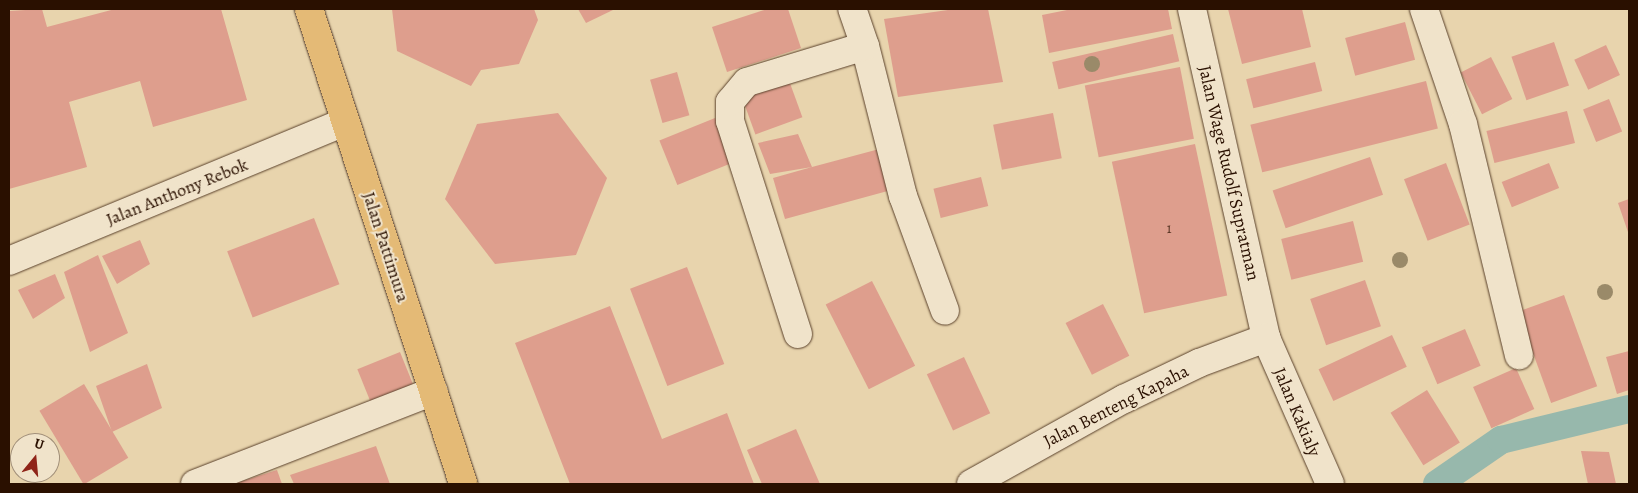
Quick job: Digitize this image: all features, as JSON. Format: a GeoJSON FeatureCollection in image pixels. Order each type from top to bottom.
{"type":"FeatureCollection","features":[{"type":"Feature","properties":{"kind":"main road","name":"Jalan Pattimura"},"geometry":{"type":"LineString","coordinates":[[309,9],[463,484]]}},
{"type":"Feature","properties":{"kind":"street"},"geometry":{"type":"LineString","coordinates":[[852,9],[864,46],[903,196],[945,311]]}},
{"type":"Feature","properties":{"kind":"street","name":"Jalan Wage Rudolf Supratman"},"geometry":{"type":"LineString","coordinates":[[1192,9],[1266,338]]}},
{"type":"Feature","properties":{"kind":"street"},"geometry":{"type":"LineString","coordinates":[[1424,9],[1463,124],[1519,355]]}},
{"type":"Feature","properties":{"kind":"street"},"geometry":{"type":"LineString","coordinates":[[798,334],[730,121],[730,102],[747,82],[864,46]]}},
{"type":"Feature","properties":{"kind":"street","name":"Jalan Anthony Rebok"},"geometry":{"type":"LineString","coordinates":[[9,261],[345,122]]}},
{"type":"Feature","properties":{"kind":"street","name":"Jalan Benteng Kapaha"},"geometry":{"type":"LineString","coordinates":[[971,484],[1124,399],[1199,363],[1266,338]]}},
{"type":"Feature","properties":{"kind":"street","name":"Jalan Kakialy"},"geometry":{"type":"LineString","coordinates":[[1266,338],[1330,484]]}},
{"type":"Feature","properties":{"kind":"street"},"geometry":{"type":"LineString","coordinates":[[195,484],[433,391]]}},
{"type":"Feature","properties":{"kind":"building"},"geometry":{"type":"Polygon","coordinates":[[[42,9],[47,27],[115,9],[221,9],[247,100],[153,127],[140,81],[69,102],[87,167],[9,189],[9,11],[42,9]]]}},
{"type":"Feature","properties":{"kind":"building"},"geometry":{"type":"Polygon","coordinates":[[[392,9],[534,9],[538,20],[519,64],[481,70],[471,86],[397,51],[392,9]]]}},
{"type":"Feature","properties":{"kind":"building"},"geometry":{"type":"Polygon","coordinates":[[[578,9],[615,9],[586,23],[578,9]]]}},
{"type":"Feature","properties":{"kind":"building"},"geometry":{"type":"Polygon","coordinates":[[[767,9],[788,9],[801,48],[727,72],[712,27],[767,9]]]}},
{"type":"Feature","properties":{"kind":"building"},"geometry":{"type":"Polygon","coordinates":[[[955,9],[988,9],[1003,82],[898,97],[884,19],[955,9]]]}},
{"type":"Feature","properties":{"kind":"building"},"geometry":{"type":"Polygon","coordinates":[[[1072,9],[1168,9],[1172,29],[1049,53],[1042,15],[1072,9]]]}},
{"type":"Feature","properties":{"kind":"building"},"geometry":{"type":"Polygon","coordinates":[[[1228,9],[1302,9],[1311,47],[1242,64],[1228,9]]]}},
{"type":"Feature","properties":{"kind":"building"},"geometry":{"type":"Polygon","coordinates":[[[1405,22],[1415,60],[1355,76],[1345,38],[1405,22]]]}},
{"type":"Feature","properties":{"kind":"building"},"geometry":{"type":"Polygon","coordinates":[[[1173,34],[1179,61],[1058,89],[1052,62],[1173,34]]]}},
{"type":"Feature","properties":{"kind":"building"},"geometry":{"type":"Polygon","coordinates":[[[1554,42],[1569,85],[1526,100],[1511,57],[1554,42]]]}},
{"type":"Feature","properties":{"kind":"building"},"geometry":{"type":"Polygon","coordinates":[[[1606,45],[1620,75],[1588,90],[1574,60],[1606,45]]]}},
{"type":"Feature","properties":{"kind":"building"},"geometry":{"type":"Polygon","coordinates":[[[1491,57],[1512,99],[1482,114],[1461,72],[1491,57]]]}},
{"type":"Feature","properties":{"kind":"building"},"geometry":{"type":"Polygon","coordinates":[[[1315,62],[1322,91],[1253,108],[1246,79],[1315,62]]]}},
{"type":"Feature","properties":{"kind":"building"},"geometry":{"type":"Polygon","coordinates":[[[1180,67],[1194,139],[1099,157],[1085,86],[1180,67]]]}},
{"type":"Feature","properties":{"kind":"building"},"geometry":{"type":"Polygon","coordinates":[[[677,72],[689,115],[662,123],[650,80],[677,72]]]}},
{"type":"Feature","properties":{"kind":"building"},"geometry":{"type":"Polygon","coordinates":[[[787,75],[802,117],[755,134],[740,92],[787,75]]]}},
{"type":"Feature","properties":{"kind":"building"},"geometry":{"type":"Polygon","coordinates":[[[1426,81],[1438,129],[1262,172],[1250,125],[1426,81]]]}},
{"type":"Feature","properties":{"kind":"building"},"geometry":{"type":"Polygon","coordinates":[[[1609,99],[1622,131],[1596,142],[1583,109],[1609,99]]]}},
{"type":"Feature","properties":{"kind":"building"},"geometry":{"type":"Polygon","coordinates":[[[1567,111],[1575,143],[1494,163],[1486,131],[1567,111]]]}},
{"type":"Feature","properties":{"kind":"building"},"geometry":{"type":"Polygon","coordinates":[[[558,113],[607,178],[576,255],[495,264],[445,199],[477,124],[558,113]]]}},
{"type":"Feature","properties":{"kind":"building"},"geometry":{"type":"Polygon","coordinates":[[[1053,113],[1062,158],[1002,170],[993,125],[1053,113]]]}},
{"type":"Feature","properties":{"kind":"building"},"geometry":{"type":"Polygon","coordinates":[[[715,118],[733,163],[677,185],[659,140],[715,118]]]}},
{"type":"Feature","properties":{"kind":"building"},"geometry":{"type":"Polygon","coordinates":[[[798,134],[812,167],[770,174],[758,143],[798,134]]]}},
{"type":"Feature","properties":{"kind":"building"},"geometry":{"type":"Polygon","coordinates":[[[1195,144],[1227,296],[1144,313],[1112,162],[1195,144]]]}},
{"type":"Feature","properties":{"kind":"building"},"geometry":{"type":"Polygon","coordinates":[[[883,148],[895,189],[785,219],[773,178],[883,148]]]}},
{"type":"Feature","properties":{"kind":"building"},"geometry":{"type":"Polygon","coordinates":[[[1370,157],[1383,195],[1286,228],[1273,191],[1370,157]]]}},
{"type":"Feature","properties":{"kind":"building"},"geometry":{"type":"Polygon","coordinates":[[[1446,163],[1470,225],[1428,241],[1404,179],[1446,163]]]}},
{"type":"Feature","properties":{"kind":"building"},"geometry":{"type":"Polygon","coordinates":[[[1549,163],[1559,188],[1512,207],[1502,182],[1549,163]]]}},
{"type":"Feature","properties":{"kind":"building"},"geometry":{"type":"Polygon","coordinates":[[[981,177],[988,206],[941,218],[933,189],[981,177]]]}},
{"type":"Feature","properties":{"kind":"building"},"geometry":{"type":"Polygon","coordinates":[[[1629,199],[1629,235],[1618,203],[1629,199]]]}},
{"type":"Feature","properties":{"kind":"building"},"geometry":{"type":"Polygon","coordinates":[[[314,218],[339,284],[253,318],[227,251],[314,218]]]}},
{"type":"Feature","properties":{"kind":"building"},"geometry":{"type":"Polygon","coordinates":[[[1353,221],[1363,262],[1291,280],[1281,239],[1353,221]]]}},
{"type":"Feature","properties":{"kind":"building"},"geometry":{"type":"Polygon","coordinates":[[[140,240],[150,264],[117,284],[102,256],[140,240]]]}},
{"type":"Feature","properties":{"kind":"building"},"geometry":{"type":"Polygon","coordinates":[[[98,255],[128,333],[90,352],[64,272],[98,255]]]}},
{"type":"Feature","properties":{"kind":"building"},"geometry":{"type":"Polygon","coordinates":[[[687,267],[724,364],[667,386],[630,289],[687,267]]]}},
{"type":"Feature","properties":{"kind":"building"},"geometry":{"type":"Polygon","coordinates":[[[55,274],[65,298],[33,319],[18,290],[55,274]]]}},
{"type":"Feature","properties":{"kind":"building"},"geometry":{"type":"Polygon","coordinates":[[[1365,280],[1381,326],[1326,345],[1310,299],[1365,280]]]}},
{"type":"Feature","properties":{"kind":"building"},"geometry":{"type":"Polygon","coordinates":[[[872,281],[915,366],[869,389],[826,305],[872,281]]]}},
{"type":"Feature","properties":{"kind":"building"},"geometry":{"type":"Polygon","coordinates":[[[1564,295],[1597,386],[1551,403],[1518,312],[1564,295]]]}},
{"type":"Feature","properties":{"kind":"building"},"geometry":{"type":"Polygon","coordinates":[[[1103,304],[1129,356],[1092,375],[1066,323],[1103,304]]]}},
{"type":"Feature","properties":{"kind":"building"},"geometry":{"type":"Polygon","coordinates":[[[610,306],[662,439],[727,413],[754,484],[570,484],[515,343],[610,306]]]}},
{"type":"Feature","properties":{"kind":"building"},"geometry":{"type":"Polygon","coordinates":[[[1465,329],[1481,366],[1437,384],[1422,347],[1465,329]]]}},
{"type":"Feature","properties":{"kind":"building"},"geometry":{"type":"Polygon","coordinates":[[[1392,335],[1407,367],[1333,401],[1319,369],[1392,335]]]}},
{"type":"Feature","properties":{"kind":"building"},"geometry":{"type":"Polygon","coordinates":[[[1629,351],[1629,390],[1617,394],[1606,357],[1629,351]]]}},
{"type":"Feature","properties":{"kind":"building"},"geometry":{"type":"Polygon","coordinates":[[[400,352],[415,390],[373,407],[357,369],[400,352]]]}},
{"type":"Feature","properties":{"kind":"building"},"geometry":{"type":"Polygon","coordinates":[[[964,357],[990,413],[953,431],[927,374],[964,357]]]}},
{"type":"Feature","properties":{"kind":"building"},"geometry":{"type":"Polygon","coordinates":[[[147,364],[162,408],[112,432],[96,386],[147,364]]]}},
{"type":"Feature","properties":{"kind":"building"},"geometry":{"type":"Polygon","coordinates":[[[1516,368],[1534,409],[1491,428],[1473,387],[1516,368]]]}},
{"type":"Feature","properties":{"kind":"building"},"geometry":{"type":"Polygon","coordinates":[[[84,384],[128,458],[83,484],[60,445],[60,433],[53,433],[39,411],[84,384]]]}},
{"type":"Feature","properties":{"kind":"building"},"geometry":{"type":"Polygon","coordinates":[[[1427,390],[1460,443],[1423,465],[1391,413],[1427,390]]]}},
{"type":"Feature","properties":{"kind":"building"},"geometry":{"type":"Polygon","coordinates":[[[796,429],[820,484],[762,484],[747,450],[796,429]]]}},
{"type":"Feature","properties":{"kind":"building"},"geometry":{"type":"Polygon","coordinates":[[[376,446],[390,484],[294,484],[290,475],[376,446]]]}},
{"type":"Feature","properties":{"kind":"building"},"geometry":{"type":"Polygon","coordinates":[[[1581,451],[1609,452],[1616,484],[1588,484],[1581,451]]]}},
{"type":"Feature","properties":{"kind":"building"},"geometry":{"type":"Polygon","coordinates":[[[277,470],[282,484],[233,484],[277,470]]]}},
{"type":"Feature","properties":{"kind":"waterway"},"geometry":{"type":"LineString","coordinates":[[1437,484],[1501,440],[1629,409]]}}]}
